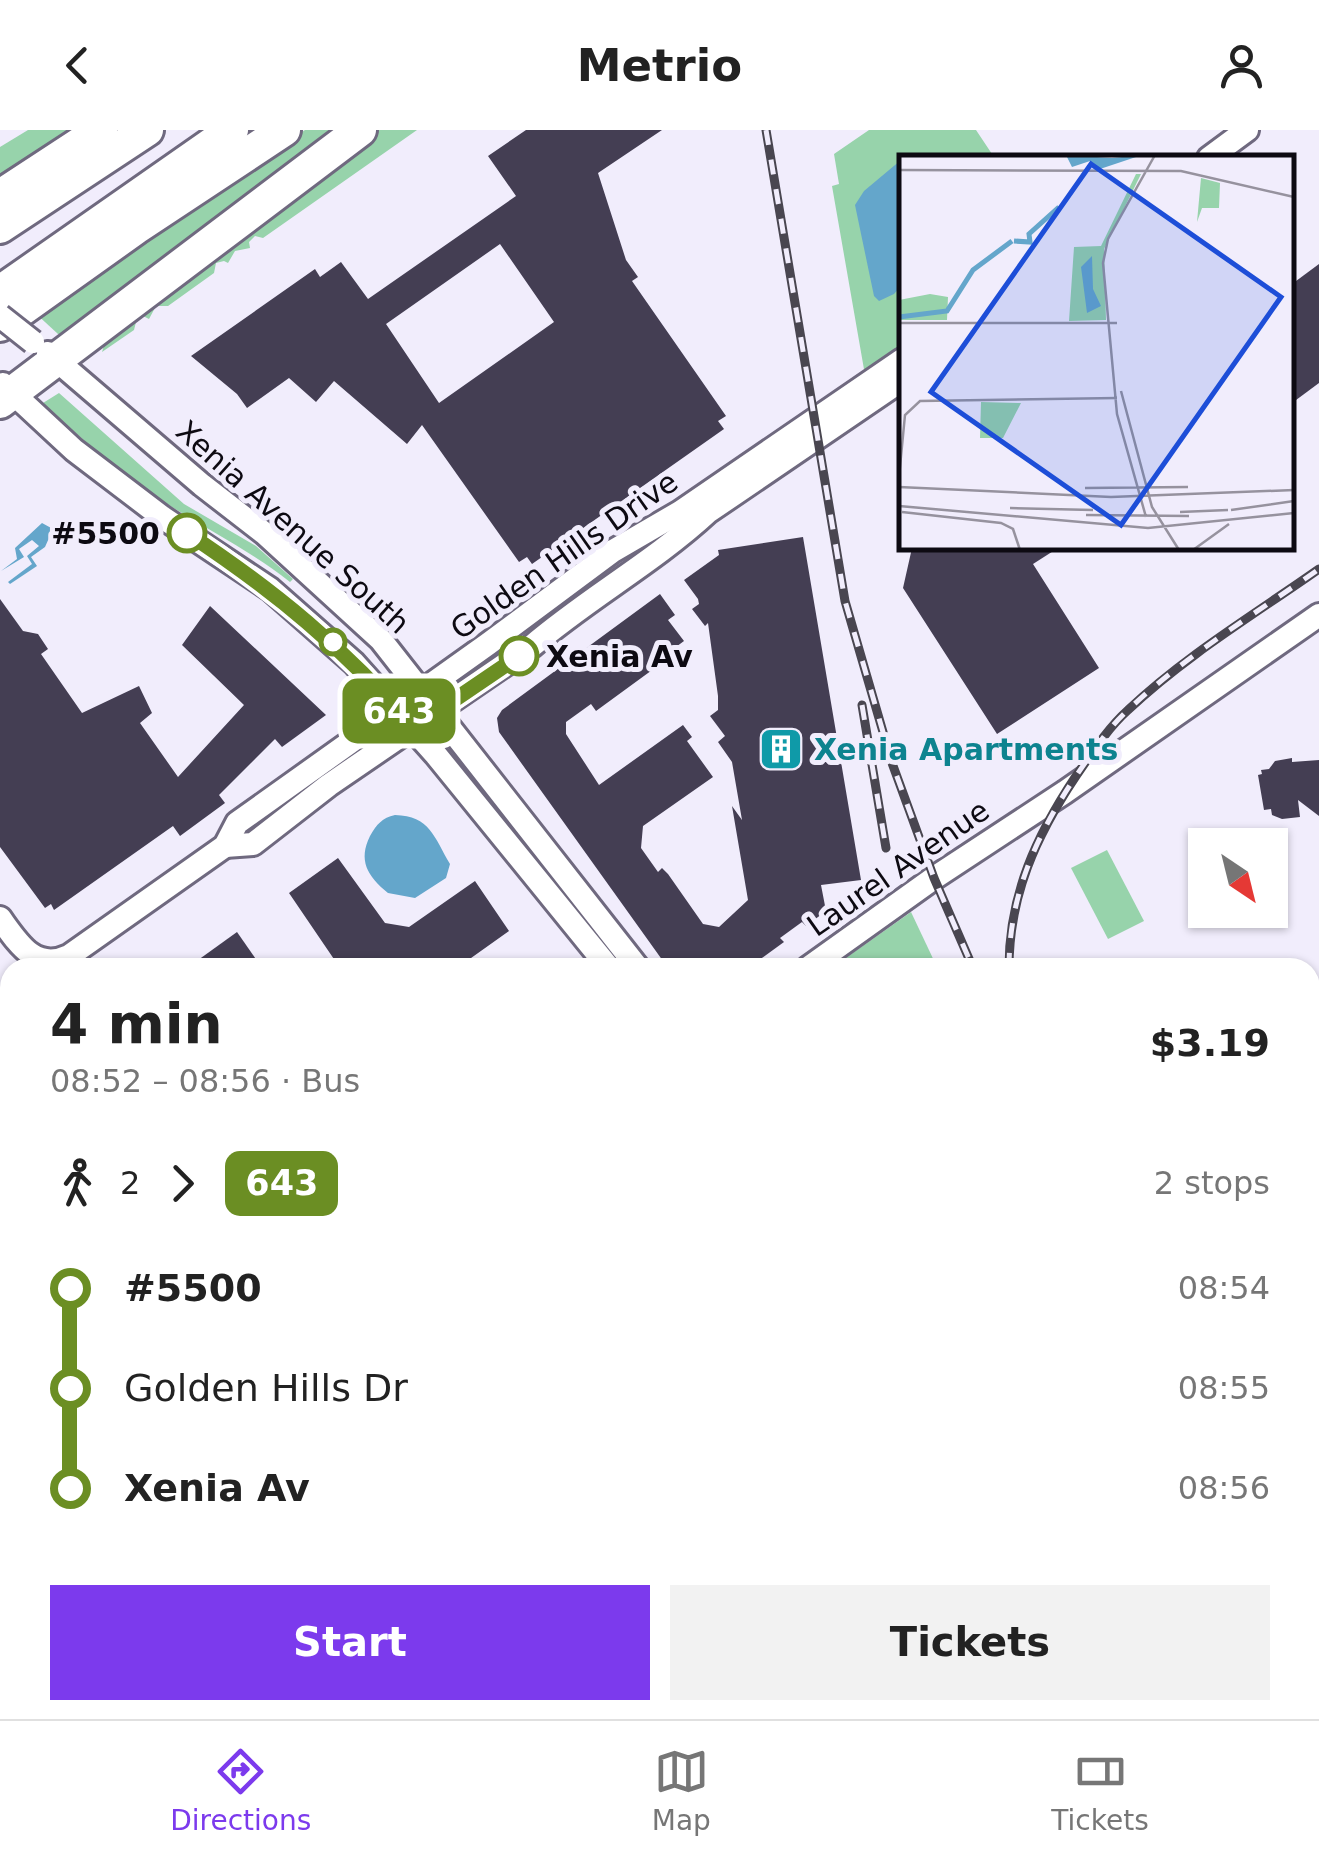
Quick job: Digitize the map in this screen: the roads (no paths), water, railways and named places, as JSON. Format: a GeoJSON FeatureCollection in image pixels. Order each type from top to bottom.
{"type":"FeatureCollection","features":[{"type":"Feature","properties":{"kind":"highway"},"geometry":{"type":"LineString","coordinates":[[0,196],[101,130]]}},
{"type":"Feature","properties":{"kind":"highway"},"geometry":{"type":"LineString","coordinates":[[0,227],[147,130]]}},
{"type":"Feature","properties":{"kind":"highway"},"geometry":{"type":"LineString","coordinates":[[0,325],[284,130]]}},
{"type":"Feature","properties":{"kind":"highway"},"geometry":{"type":"LineString","coordinates":[[4,392],[45,351],[360,130]]}},
{"type":"Feature","properties":{"kind":"highway"},"geometry":{"type":"LineString","coordinates":[[0,274],[224,135]]}},
{"type":"Feature","properties":{"kind":"highway"},"geometry":{"type":"LineString","coordinates":[[0,292],[224,135]]}},
{"type":"Feature","properties":{"kind":"street"},"geometry":{"type":"LineString","coordinates":[[1213,155],[1247,130]]}},
{"type":"Feature","properties":{"kind":"street","name":"Xenia Avenue South"},"geometry":{"type":"LineString","coordinates":[[0,316],[264,532],[381,640],[630,958]]}},
{"type":"Feature","properties":{"kind":"street","name":"Golden Hills Drive"},"geometry":{"type":"LineString","coordinates":[[60,958],[70,956],[225,846],[237,822],[613,551],[680,512],[899,362]]}},
{"type":"Feature","properties":{"kind":"street","name":"Golden Hills Drive"},"geometry":{"type":"LineString","coordinates":[[225,846],[253,844],[290,813],[680,538],[708,512],[899,382]]}},
{"type":"Feature","properties":{"kind":"street","name":"Xenia Avenue South"},"geometry":{"type":"LineString","coordinates":[[4,392],[140,500],[270,589],[354,662],[413,728],[601,958]]}},
{"type":"Feature","properties":{"kind":"street","name":"Laurel Avenue"},"geometry":{"type":"LineString","coordinates":[[822,958],[1319,615]]}},
{"type":"Feature","properties":{"kind":"street","name":"Golden Hills Drive"},"geometry":{"type":"LineString","coordinates":[[0,918],[25,951],[38,958]]}},
{"type":"Feature","properties":{"kind":"water"},"geometry":{"type":"Polygon","coordinates":[[[899,162],[899,288],[879,301],[874,296],[855,205],[864,191],[899,162]]]}},
{"type":"Feature","properties":{"kind":"water"},"geometry":{"type":"Polygon","coordinates":[[[42,523],[53,529],[45,547],[31,557],[37,566],[10,584],[32,564],[27,556],[39,546],[32,540],[19,549],[24,557],[1,571],[17,559],[15,548],[42,523]]]}},
{"type":"Feature","properties":{"kind":"water"},"geometry":{"type":"Polygon","coordinates":[[[395,815],[424,824],[450,864],[446,878],[415,898],[388,893],[370,874],[365,860],[366,845],[373,832],[383,820],[395,815]]]}},
{"type":"Feature","properties":{"kind":"railway"},"geometry":{"type":"LineString","coordinates":[[766,130],[845,601],[892,763],[969,958]]}},
{"type":"Feature","properties":{"kind":"railway"},"geometry":{"type":"LineString","coordinates":[[1009,958],[1020,891],[1037,844],[1062,798],[1107,733],[1173,672],[1319,569]]}},
{"type":"Feature","properties":{"kind":"railway"},"geometry":{"type":"LineString","coordinates":[[862,705],[886,848]]}},
{"type":"Feature","properties":{"kind":"place","name":"#5500"},"geometry":{"type":"Point","coordinates":[187,533]}},
{"type":"Feature","properties":{"kind":"place","name":"Xenia Av"},"geometry":{"type":"Point","coordinates":[519,656]}},
{"type":"Feature","properties":{"kind":"place","name":"Xenia Apartments"},"geometry":{"type":"Point","coordinates":[781,749]}}]}
